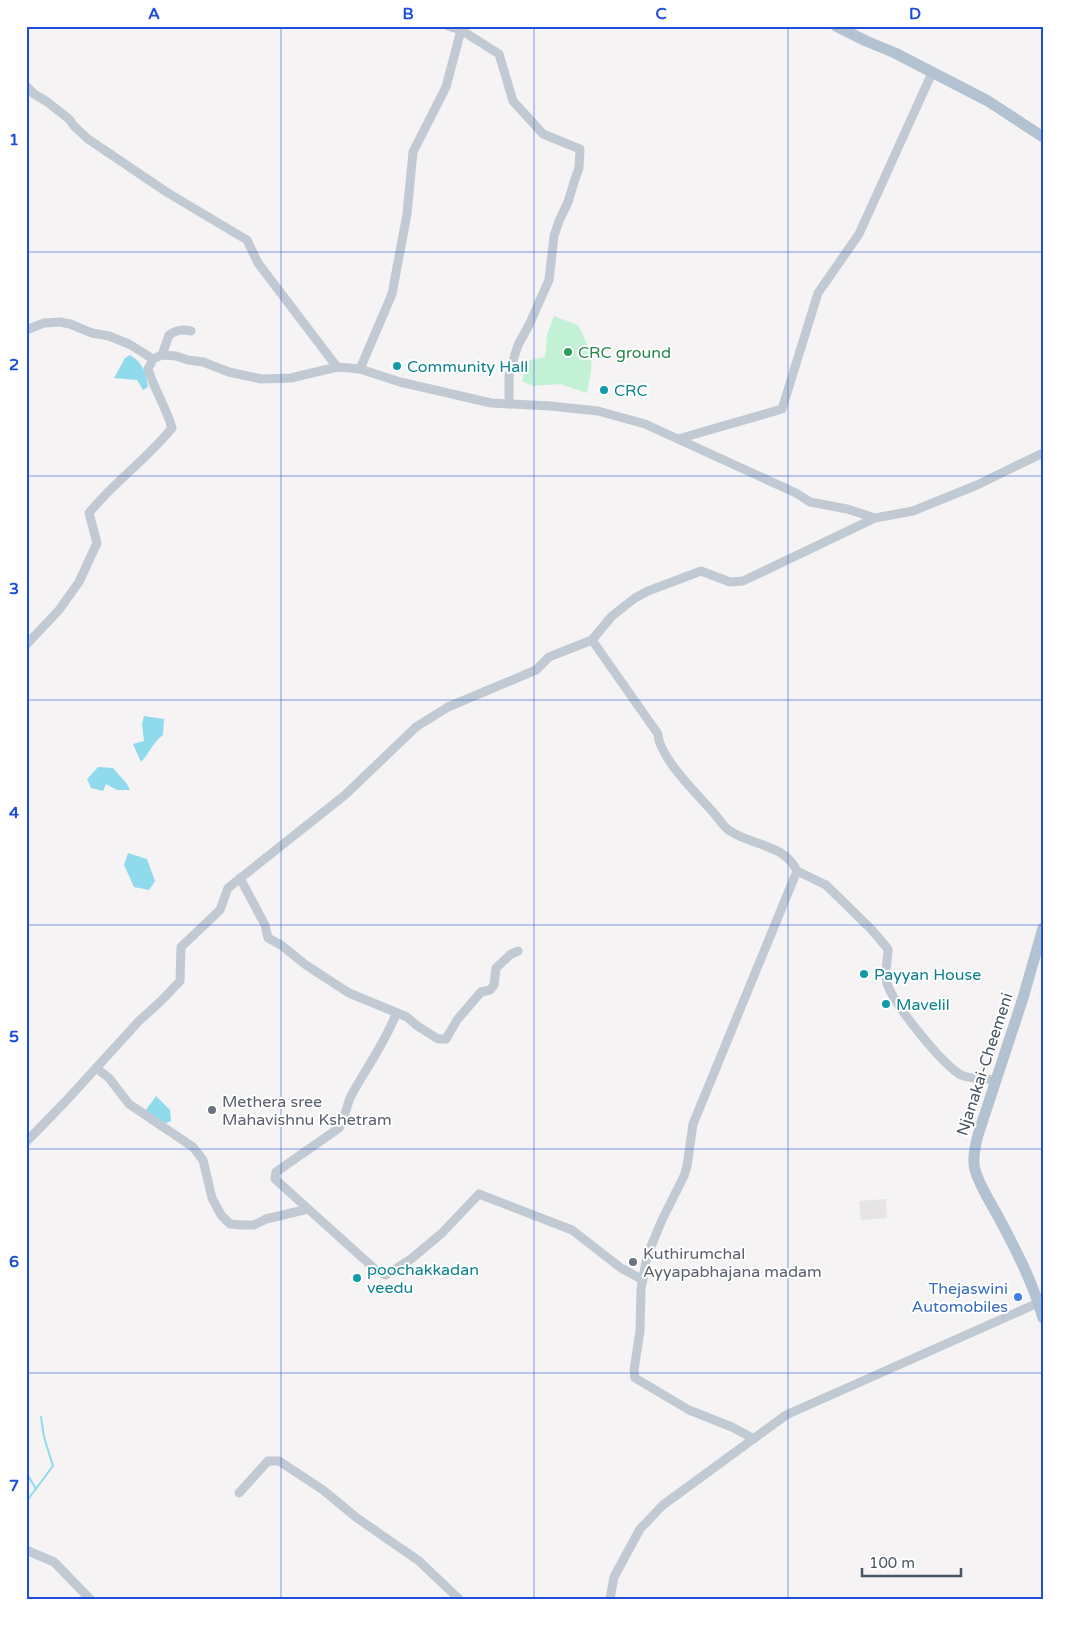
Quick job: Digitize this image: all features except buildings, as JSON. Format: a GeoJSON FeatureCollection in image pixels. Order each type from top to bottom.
{"type":"FeatureCollection","features":[{"type":"Feature","properties":{"kind":"main road"},"geometry":{"type":"LineString","coordinates":[[836,26],[895,53],[988,101],[1043,137]]}},
{"type":"Feature","properties":{"kind":"main road","name":"Njanakai-Cheemeni"},"geometry":{"type":"LineString","coordinates":[[1043,928],[1023,998],[995,1080],[975,1147],[974,1168],[1014,1247],[1043,1318]]}},
{"type":"Feature","properties":{"kind":"street"},"geometry":{"type":"LineString","coordinates":[[448,26],[462,28],[499,54],[513,101],[542,134],[580,149],[575,179],[554,236],[549,280],[529,326],[518,345],[513,361],[509,376],[509,404]]}},
{"type":"Feature","properties":{"kind":"street"},"geometry":{"type":"LineString","coordinates":[[360,369],[392,294],[407,214],[414,152],[446,87],[462,28]]}},
{"type":"Feature","properties":{"kind":"street"},"geometry":{"type":"LineString","coordinates":[[678,439],[782,409],[818,293],[859,234],[932,73]]}},
{"type":"Feature","properties":{"kind":"street"},"geometry":{"type":"LineString","coordinates":[[26,86],[69,119],[88,139],[168,193],[247,240],[258,263],[337,367]]}},
{"type":"Feature","properties":{"kind":"street"},"geometry":{"type":"LineString","coordinates":[[26,330],[44,323],[60,322],[70,324],[92,334],[109,336],[158,357],[176,356],[203,362],[229,372],[261,379],[290,378],[337,367],[360,369],[400,382],[491,403],[598,411],[645,424],[796,493],[810,502],[847,509],[874,518]]}},
{"type":"Feature","properties":{"kind":"street"},"geometry":{"type":"LineString","coordinates":[[26,645],[59,610],[79,582],[98,543],[89,513],[129,470],[157,446],[172,428],[168,414],[153,384],[148,369],[158,357],[169,335],[176,330],[190,331]]}},
{"type":"Feature","properties":{"kind":"street"},"geometry":{"type":"LineString","coordinates":[[26,1142],[139,1021],[180,981],[180,947],[220,910],[228,888],[345,795],[416,727],[448,707],[536,670],[549,657],[592,640],[612,616],[635,598],[648,591],[700,571],[730,582],[742,581],[874,518],[913,511],[1000,475],[1043,453]]}},
{"type":"Feature","properties":{"kind":"street"},"geometry":{"type":"LineString","coordinates":[[592,640],[658,734],[658,741],[674,768],[729,831],[784,854],[793,863],[796,871],[693,1124],[687,1166],[647,1256],[643,1280],[640,1331],[634,1370],[635,1378],[689,1410],[732,1427],[754,1439]]}},
{"type":"Feature","properties":{"kind":"street"},"geometry":{"type":"LineString","coordinates":[[796,871],[826,886],[871,929],[888,949],[887,982],[898,1003],[939,1055],[962,1075],[995,1080]]}},
{"type":"Feature","properties":{"kind":"street"},"geometry":{"type":"LineString","coordinates":[[240,878],[265,925],[268,938],[281,945],[306,965],[349,993],[407,1017],[416,1025],[438,1038],[446,1039],[457,1020],[481,992],[490,990],[494,985],[496,968],[511,954],[518,951]]}},
{"type":"Feature","properties":{"kind":"street"},"geometry":{"type":"LineString","coordinates":[[396,1014],[390,1029],[347,1104],[345,1119],[340,1128],[276,1172],[274,1179],[376,1270],[386,1275],[411,1259],[442,1233],[478,1194],[572,1230],[621,1268],[643,1280]]}},
{"type":"Feature","properties":{"kind":"street"},"geometry":{"type":"LineString","coordinates":[[96,1068],[109,1078],[129,1104],[193,1147],[203,1160],[212,1198],[220,1215],[230,1224],[254,1224],[308,1209]]}},
{"type":"Feature","properties":{"kind":"street"},"geometry":{"type":"LineString","coordinates":[[610,1599],[614,1577],[640,1530],[664,1505],[786,1415],[1038,1303]]}},
{"type":"Feature","properties":{"kind":"street"},"geometry":{"type":"LineString","coordinates":[[239,1493],[268,1461],[279,1461],[323,1490],[357,1518],[419,1561],[459,1599]]}},
{"type":"Feature","properties":{"kind":"street"},"geometry":{"type":"LineString","coordinates":[[26,1550],[54,1562],[90,1599]]}},
{"type":"Feature","properties":{"kind":"shaded area"},"geometry":{"type":"Polygon","coordinates":[[[886,1199],[887,1218],[861,1220],[859,1201],[886,1199]]]}},
{"type":"Feature","properties":{"kind":"green space","name":"CRC ground"},"geometry":{"type":"Polygon","coordinates":[[[554,316],[578,325],[590,351],[591,373],[587,393],[560,384],[533,386],[522,381],[527,361],[545,357],[547,335],[554,316]]]}},
{"type":"Feature","properties":{"kind":"water"},"geometry":{"type":"Polygon","coordinates":[[[130,355],[138,361],[145,372],[148,387],[143,390],[137,380],[114,378],[125,358],[130,355]]]}},
{"type":"Feature","properties":{"kind":"water"},"geometry":{"type":"Polygon","coordinates":[[[144,716],[164,719],[163,735],[141,762],[133,744],[144,741],[142,724],[144,716]]]}},
{"type":"Feature","properties":{"kind":"water"},"geometry":{"type":"Polygon","coordinates":[[[98,767],[113,768],[130,790],[117,790],[106,784],[103,791],[91,788],[87,779],[98,767]]]}},
{"type":"Feature","properties":{"kind":"water"},"geometry":{"type":"Polygon","coordinates":[[[128,853],[147,859],[155,881],[149,890],[134,887],[124,865],[128,853]]]}},
{"type":"Feature","properties":{"kind":"water"},"geometry":{"type":"Polygon","coordinates":[[[156,1096],[170,1110],[171,1121],[166,1123],[154,1121],[146,1110],[156,1096]]]}},
{"type":"Feature","properties":{"kind":"waterway"},"geometry":{"type":"LineString","coordinates":[[26,1502],[53,1466],[44,1437],[41,1417]]}},
{"type":"Feature","properties":{"kind":"waterway"},"geometry":{"type":"LineString","coordinates":[[26,1472],[36,1489]]}},
{"type":"Feature","properties":{"kind":"place","name":"CRC ground"},"geometry":{"type":"Point","coordinates":[568,352]}},
{"type":"Feature","properties":{"kind":"place","name":"Community Hall"},"geometry":{"type":"Point","coordinates":[397,366]}},
{"type":"Feature","properties":{"kind":"place","name":"CRC"},"geometry":{"type":"Point","coordinates":[604,390]}},
{"type":"Feature","properties":{"kind":"place","name":"Payyan House"},"geometry":{"type":"Point","coordinates":[864,974]}},
{"type":"Feature","properties":{"kind":"place","name":"Mavelil"},"geometry":{"type":"Point","coordinates":[886,1004]}},
{"type":"Feature","properties":{"kind":"place","name":"Methera sree Mahavishnu Kshetram"},"geometry":{"type":"Point","coordinates":[212,1110]}},
{"type":"Feature","properties":{"kind":"place","name":"Kuthirumchal Ayyapabhajana madam"},"geometry":{"type":"Point","coordinates":[633,1262]}},
{"type":"Feature","properties":{"kind":"place","name":"poochakkadan veedu"},"geometry":{"type":"Point","coordinates":[357,1278]}},
{"type":"Feature","properties":{"kind":"place","name":"Thejaswini Automobiles"},"geometry":{"type":"Point","coordinates":[1018,1297]}}]}
